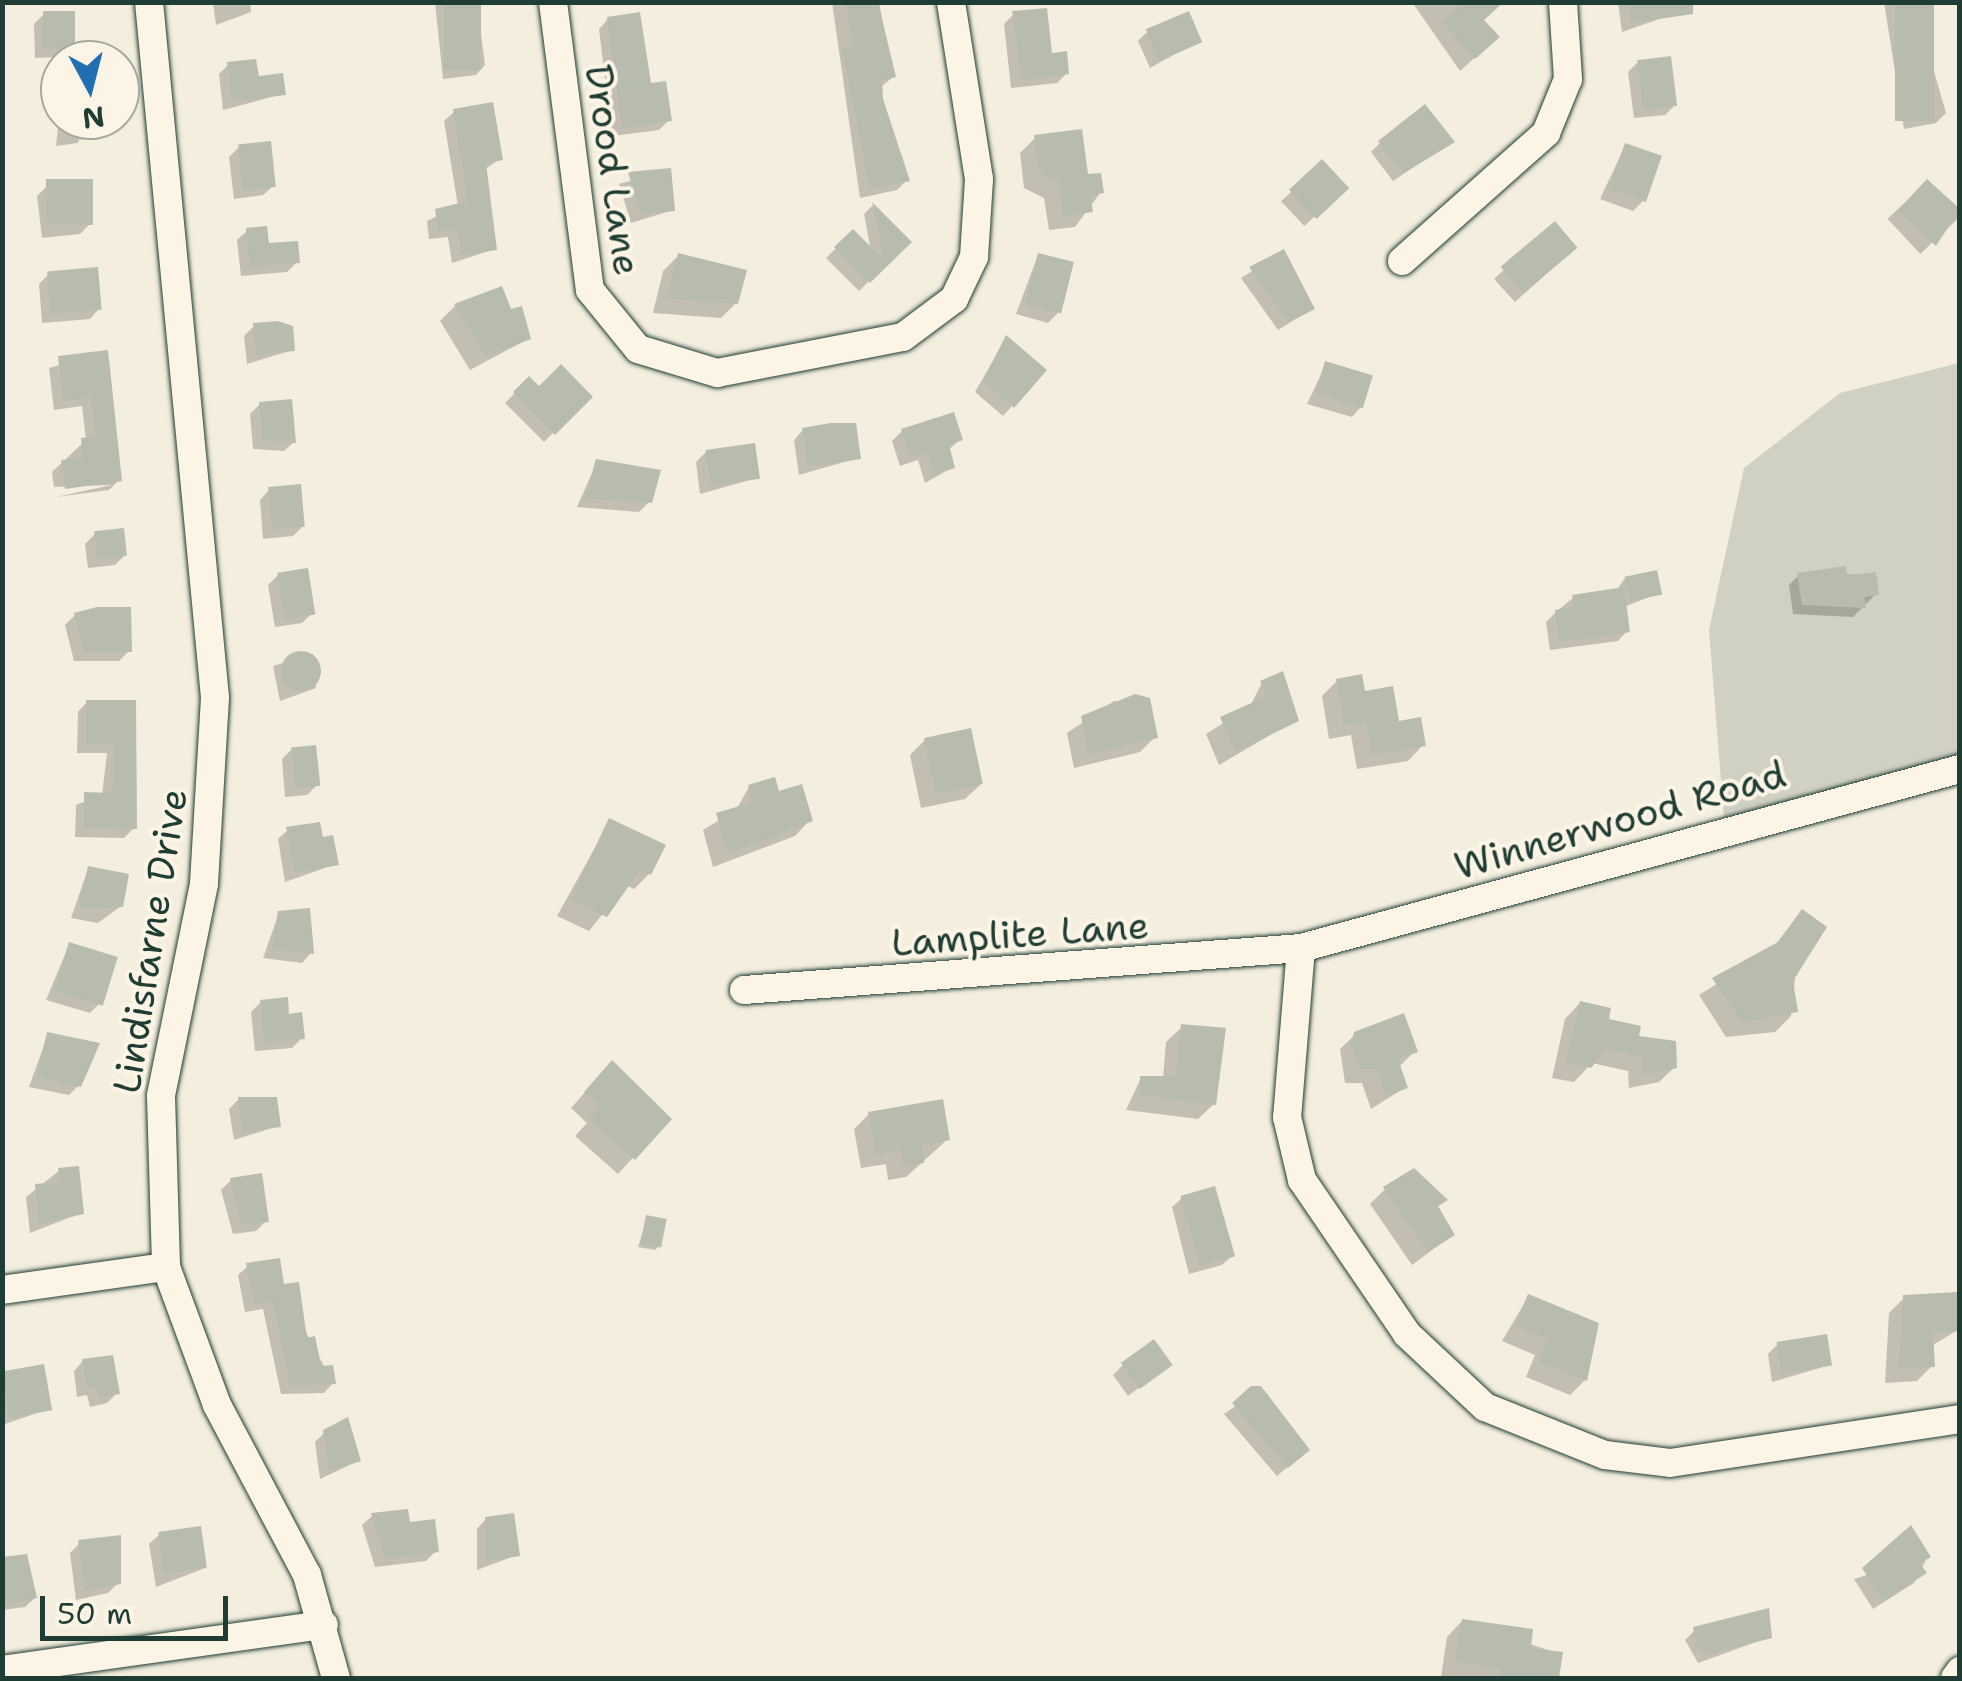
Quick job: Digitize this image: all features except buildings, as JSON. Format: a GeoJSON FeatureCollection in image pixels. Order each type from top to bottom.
{"type":"FeatureCollection","features":[{"type":"Feature","properties":{"kind":"street","name":"Lindisfarne Drive"},"geometry":{"type":"LineString","coordinates":[[148,2],[215,698],[204,884],[161,1096],[166,1267],[217,1405],[295,1545],[324,1624],[336,1678]]}},
{"type":"Feature","properties":{"kind":"street","name":"Drood Lane"},"geometry":{"type":"LineString","coordinates":[[553,2],[590,290],[638,349],[717,374],[903,337],[954,299],[974,258],[979,179],[951,2]]}},
{"type":"Feature","properties":{"kind":"street"},"geometry":{"type":"LineString","coordinates":[[1402,261],[1546,133],[1568,79],[1563,2]]}},
{"type":"Feature","properties":{"kind":"street","name":"Winnerwood Road"},"geometry":{"type":"LineString","coordinates":[[1301,948],[1960,769]]}},
{"type":"Feature","properties":{"kind":"street"},"geometry":{"type":"LineString","coordinates":[[1301,948],[1287,1118],[1302,1180],[1407,1334],[1485,1407],[1606,1455],[1670,1463],[1960,1419]]}},
{"type":"Feature","properties":{"kind":"street","name":"Lamplite Lane"},"geometry":{"type":"LineString","coordinates":[[744,990],[1301,948]]}},
{"type":"Feature","properties":{"kind":"street"},"geometry":{"type":"LineString","coordinates":[[2,1290],[166,1267]]}},
{"type":"Feature","properties":{"kind":"street"},"geometry":{"type":"LineString","coordinates":[[2,1670],[324,1624]]}},
{"type":"Feature","properties":{"kind":"street"},"geometry":{"type":"LineString","coordinates":[[1954,1678],[1960,1671]]}},
{"type":"Feature","properties":{"kind":"shaded area"},"geometry":{"type":"Polygon","coordinates":[[[1959,363],[1959,755],[1724,818],[1709,630],[1744,468],[1840,393],[1959,363]]]}}]}
